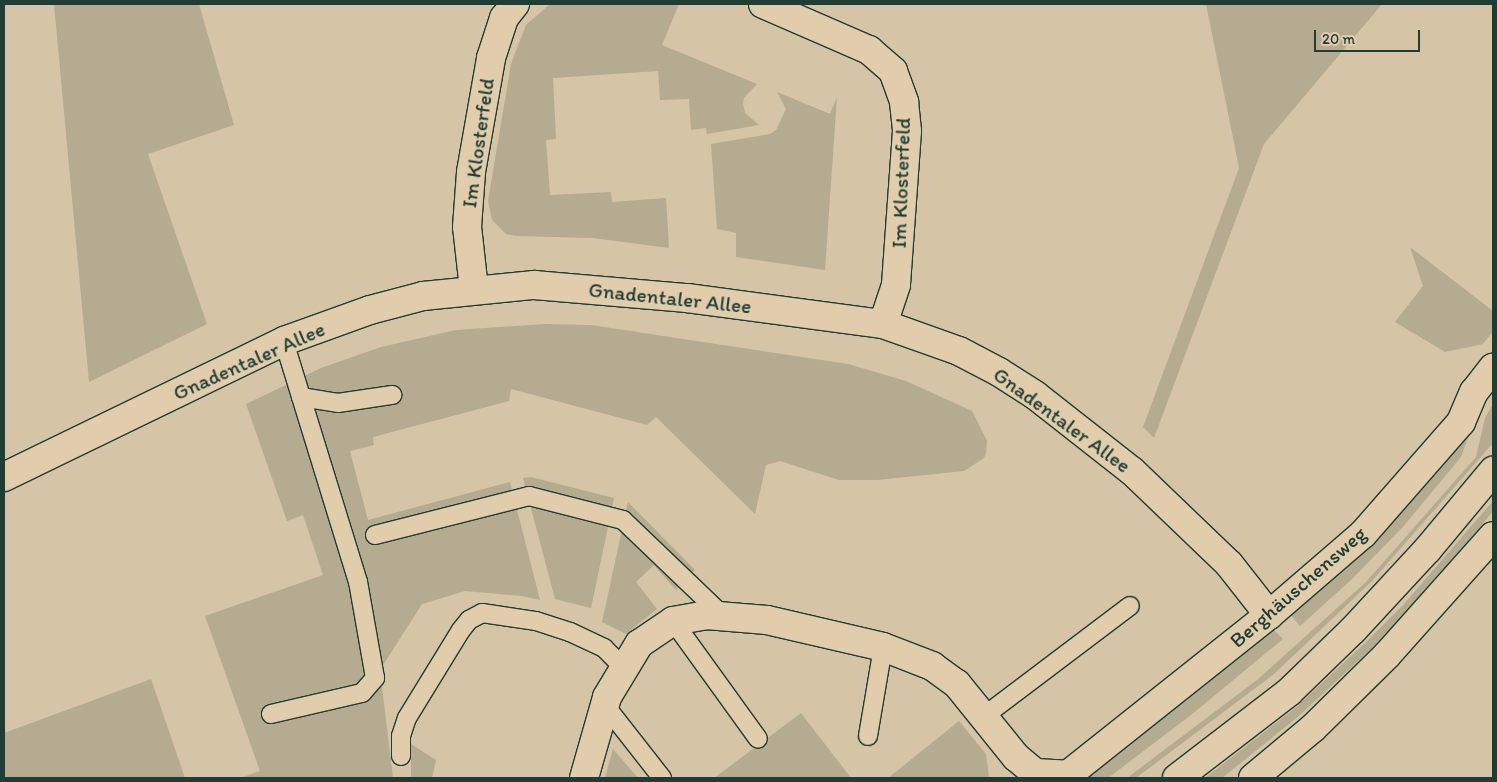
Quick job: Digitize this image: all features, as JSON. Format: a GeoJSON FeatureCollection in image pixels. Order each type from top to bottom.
{"type":"FeatureCollection","features":[{"type":"Feature","properties":{"kind":"street","name":"Im Klosterfeld"},"geometry":{"type":"LineString","coordinates":[[474,289],[467,227],[471,172],[491,58],[504,18],[515,4]]}},
{"type":"Feature","properties":{"kind":"street","name":"Im Klosterfeld"},"geometry":{"type":"LineString","coordinates":[[763,4],[869,50],[893,71],[904,102],[908,131],[896,285],[883,324]]}},
{"type":"Feature","properties":{"kind":"street","name":"Gnadentaler Allee"},"geometry":{"type":"LineString","coordinates":[[4,477],[284,341],[379,308],[424,296],[474,289],[553,286],[687,298],[883,324],[959,351],[999,372],[1087,434],[1132,471],[1223,558],[1269,615]]}},
{"type":"Feature","properties":{"kind":"street","name":"Berghäuschensweg"},"geometry":{"type":"LineString","coordinates":[[584,778],[604,704],[623,667],[650,634],[673,621],[722,615],[767,620],[883,647],[944,673],[1016,757],[1035,773],[1066,777],[1269,615],[1363,534],[1461,422],[1474,392],[1493,368]]}},
{"type":"Feature","properties":{"kind":"street"},"geometry":{"type":"LineString","coordinates":[[1177,778],[1289,692],[1353,630],[1428,549],[1493,471]]}},
{"type":"Feature","properties":{"kind":"street"},"geometry":{"type":"LineString","coordinates":[[1253,778],[1313,728],[1388,655],[1493,536]]}},
{"type":"Feature","properties":{"kind":"lane"},"geometry":{"type":"LineString","coordinates":[[272,714],[362,692],[375,678],[358,582],[284,341]]}},
{"type":"Feature","properties":{"kind":"lane"},"geometry":{"type":"LineString","coordinates":[[301,397],[338,402],[392,395]]}},
{"type":"Feature","properties":{"kind":"lane"},"geometry":{"type":"LineString","coordinates":[[376,535],[528,496],[623,520],[722,615]]}},
{"type":"Feature","properties":{"kind":"lane"},"geometry":{"type":"LineString","coordinates":[[983,717],[1130,606]]}},
{"type":"Feature","properties":{"kind":"lane"},"geometry":{"type":"LineString","coordinates":[[401,756],[401,736],[407,718],[461,630],[469,620],[482,613],[536,621],[570,632],[604,648],[623,667]]}},
{"type":"Feature","properties":{"kind":"lane"},"geometry":{"type":"LineString","coordinates":[[673,621],[758,739]]}},
{"type":"Feature","properties":{"kind":"lane"},"geometry":{"type":"LineString","coordinates":[[868,736],[883,647]]}},
{"type":"Feature","properties":{"kind":"lane"},"geometry":{"type":"LineString","coordinates":[[604,704],[662,778]]}},
{"type":"Feature","properties":{"kind":"shaded area"},"geometry":{"type":"Polygon","coordinates":[[[54,4],[199,4],[234,125],[148,154],[207,324],[89,382],[54,4]]]}},
{"type":"Feature","properties":{"kind":"shaded area"},"geometry":{"type":"Polygon","coordinates":[[[550,4],[679,4],[662,45],[757,84],[744,98],[743,104],[745,113],[759,125],[707,134],[706,128],[691,130],[689,99],[660,100],[658,71],[553,78],[556,139],[546,140],[550,195],[611,192],[612,202],[666,198],[669,248],[593,238],[516,236],[506,234],[492,220],[488,201],[511,64],[526,25],[550,4]]]}},
{"type":"Feature","properties":{"kind":"shaded area"},"geometry":{"type":"Polygon","coordinates":[[[1206,4],[1382,4],[1264,144],[1154,438],[1143,427],[1239,168],[1206,4]]]}},
{"type":"Feature","properties":{"kind":"shaded area"},"geometry":{"type":"Polygon","coordinates":[[[777,92],[830,114],[837,97],[825,270],[736,257],[736,233],[717,229],[711,144],[770,134],[776,130],[786,109],[777,92]]]}},
{"type":"Feature","properties":{"kind":"shaded area"},"geometry":{"type":"Polygon","coordinates":[[[1410,247],[1493,311],[1493,331],[1483,344],[1445,352],[1395,322],[1423,286],[1410,247]]]}},
{"type":"Feature","properties":{"kind":"shaded area"},"geometry":{"type":"Polygon","coordinates":[[[545,324],[591,325],[848,364],[906,381],[972,411],[987,441],[986,453],[984,458],[964,471],[877,480],[839,480],[780,461],[766,465],[755,514],[656,417],[647,425],[511,389],[509,401],[373,437],[374,445],[350,451],[368,520],[510,482],[540,600],[522,596],[465,591],[422,604],[380,670],[393,778],[240,778],[260,771],[205,616],[323,575],[303,515],[287,521],[246,404],[321,368],[381,347],[456,330],[545,324]]]}},
{"type":"Feature","properties":{"kind":"shaded area"},"geometry":{"type":"Polygon","coordinates":[[[1493,404],[1493,443],[1372,581],[1274,674],[1136,778],[1127,778],[1257,680],[1366,582],[1476,457],[1485,418],[1493,404]]]}},
{"type":"Feature","properties":{"kind":"shaded area"},"geometry":{"type":"Polygon","coordinates":[[[1470,432],[1461,457],[1402,528],[1351,580],[1300,626],[1289,613],[1470,432]]]}},
{"type":"Feature","properties":{"kind":"shaded area"},"geometry":{"type":"Polygon","coordinates":[[[531,477],[614,498],[591,608],[555,599],[523,478],[531,477]]]}},
{"type":"Feature","properties":{"kind":"shaded area"},"geometry":{"type":"Polygon","coordinates":[[[1493,501],[1493,511],[1445,571],[1372,648],[1300,715],[1222,778],[1205,778],[1294,709],[1365,643],[1403,605],[1493,501]]]}},
{"type":"Feature","properties":{"kind":"shaded area"},"geometry":{"type":"Polygon","coordinates":[[[628,502],[695,570],[676,590],[654,565],[636,582],[657,609],[626,634],[602,622],[628,502]]]}},
{"type":"Feature","properties":{"kind":"shaded area"},"geometry":{"type":"Polygon","coordinates":[[[1273,629],[1283,639],[1191,715],[1108,778],[1082,778],[1273,629]]]}},
{"type":"Feature","properties":{"kind":"shaded area"},"geometry":{"type":"Polygon","coordinates":[[[151,679],[185,778],[4,778],[4,733],[151,679]]]}},
{"type":"Feature","properties":{"kind":"shaded area"},"geometry":{"type":"Polygon","coordinates":[[[801,713],[851,778],[714,778],[801,713]]]}},
{"type":"Feature","properties":{"kind":"shaded area"},"geometry":{"type":"Polygon","coordinates":[[[959,721],[986,754],[989,778],[888,778],[959,721]]]}},
{"type":"Feature","properties":{"kind":"shaded area"},"geometry":{"type":"Polygon","coordinates":[[[411,744],[436,760],[432,778],[411,778],[411,744]]]}},
{"type":"Feature","properties":{"kind":"shaded area"},"geometry":{"type":"Polygon","coordinates":[[[613,749],[638,778],[605,778],[613,749]]]}}]}
